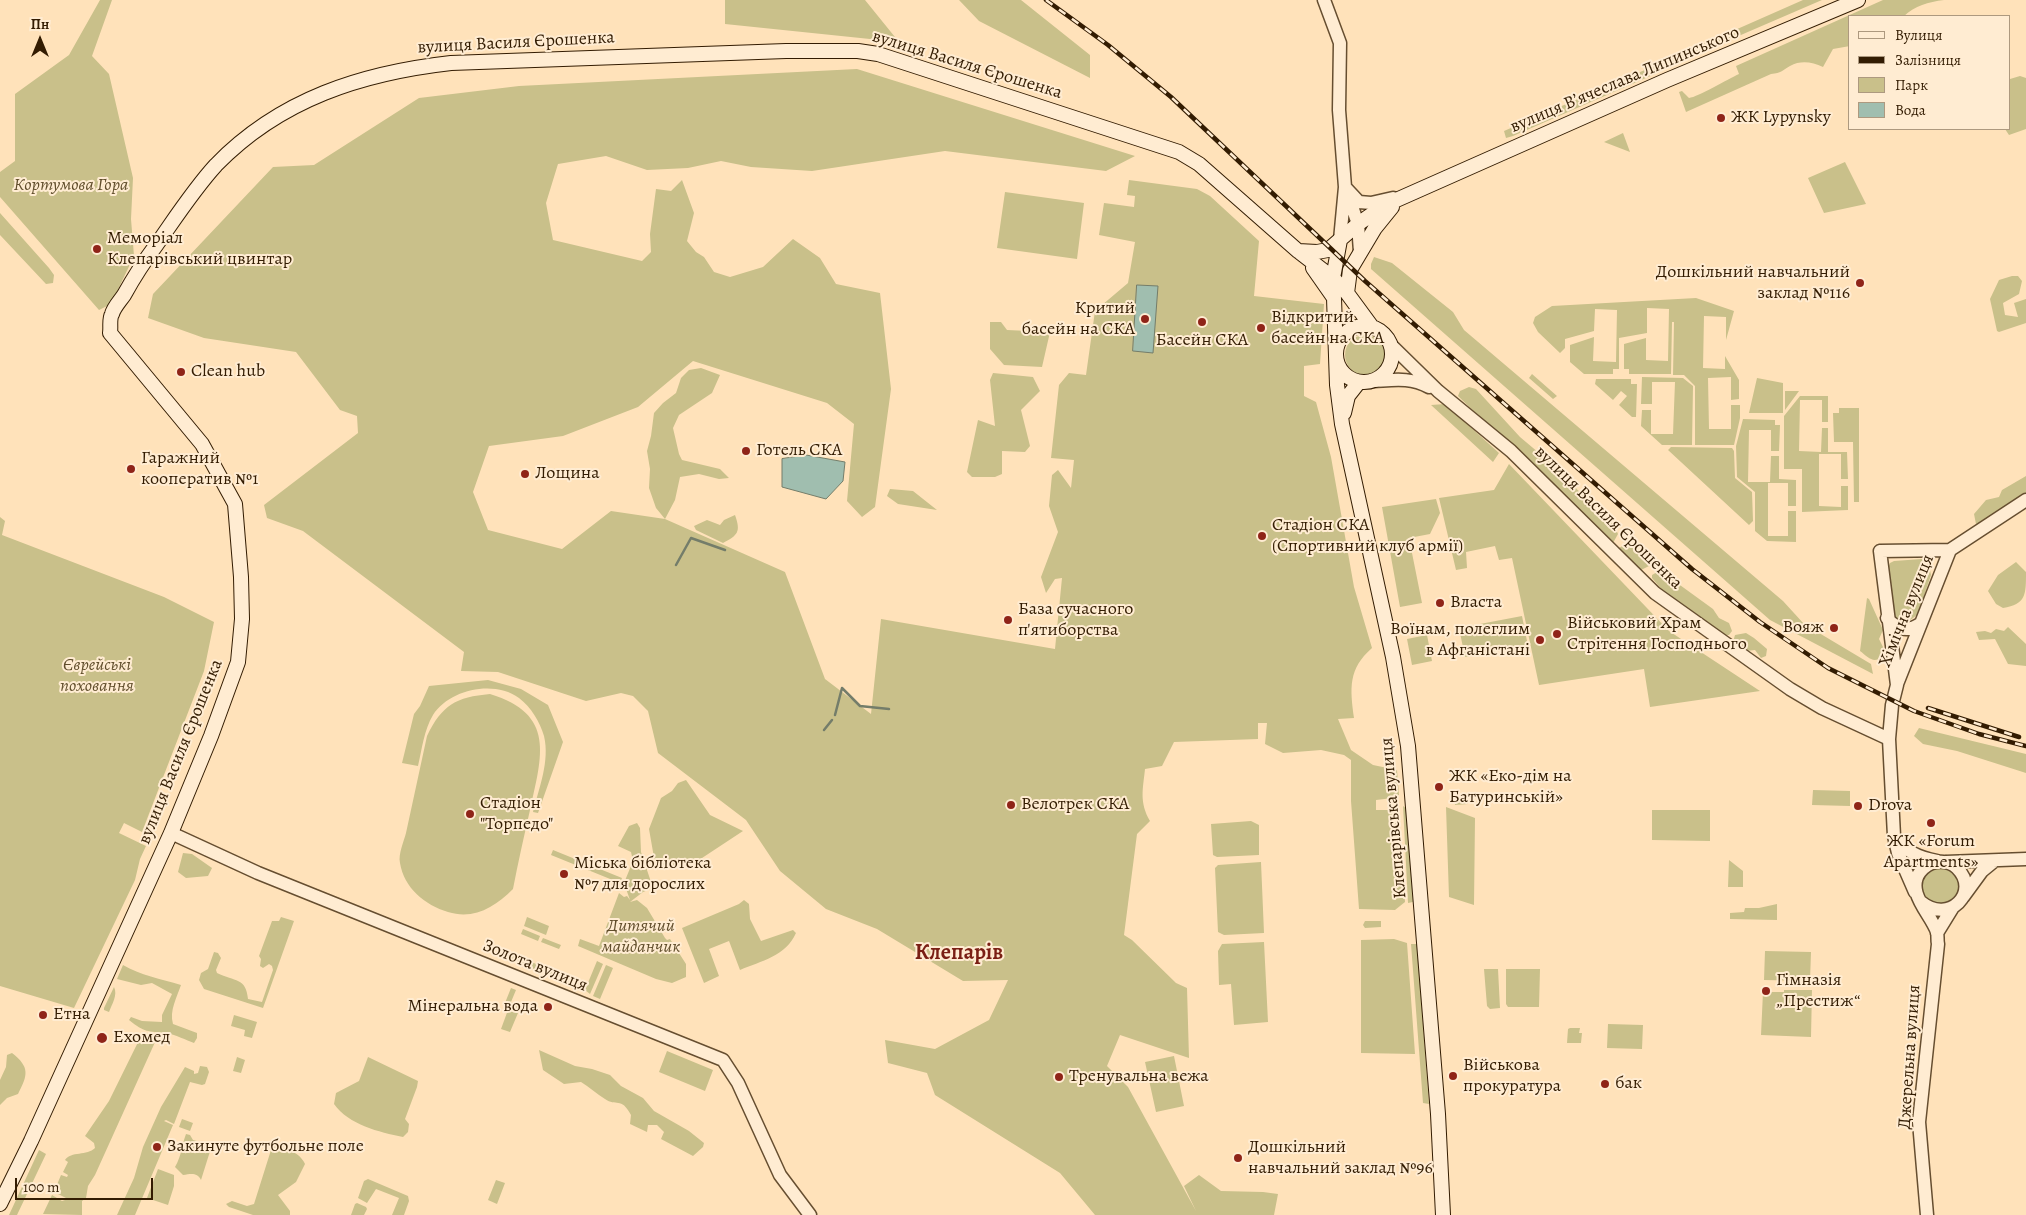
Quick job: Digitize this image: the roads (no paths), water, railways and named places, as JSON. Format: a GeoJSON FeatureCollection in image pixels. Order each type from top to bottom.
{"type":"FeatureCollection","features":[{"type":"Feature","properties":{"kind":"main road","name":"вулиця Вʼячеслава Липинського"},"geometry":{"type":"LineString","coordinates":[[1298,251],[1317,252],[1328,250],[1358,224],[1385,205],[1406,195],[1668,80],[1858,0]]}},
{"type":"Feature","properties":{"kind":"main road","name":"вулиця Василя Єрошенка"},"geometry":{"type":"LineString","coordinates":[[0,1204],[31,1141],[171,833],[211,736],[238,662],[242,619],[238,519],[235,504],[202,444],[110,333],[111,315],[152,250],[194,192],[217,165],[242,142],[278,115],[316,95],[362,79],[407,68],[451,62],[786,51],[858,51],[878,54],[1179,152],[1199,164],[1224,184],[1298,251],[1333,278],[1340,295]]}},
{"type":"Feature","properties":{"kind":"main road","name":"вулиця Вʼячеслава Липинського"},"geometry":{"type":"LineString","coordinates":[[1340,295],[1360,252],[1389,210],[1406,195]]}},
{"type":"Feature","properties":{"kind":"main road"},"geometry":{"type":"LineString","coordinates":[[1333,278],[1340,240]]}},
{"type":"Feature","properties":{"kind":"main road","name":"вулиця Василя Єрошенка"},"geometry":{"type":"LineString","coordinates":[[1298,251],[1372,327],[1386,337],[1391,345]]}},
{"type":"Feature","properties":{"kind":"main road"},"geometry":{"type":"LineString","coordinates":[[1336,258],[1341,265],[1350,270]]}},
{"type":"Feature","properties":{"kind":"main road"},"geometry":{"type":"LineString","coordinates":[[1340,295],[1336,351],[1339,366],[1351,379],[1359,382]]}},
{"type":"Feature","properties":{"kind":"main road"},"geometry":{"type":"LineString","coordinates":[[1336,351],[1342,336],[1348,331],[1363,326],[1372,327]]}},
{"type":"Feature","properties":{"kind":"main road"},"geometry":{"type":"LineString","coordinates":[[1374,381],[1381,377],[1391,362],[1391,345]]}},
{"type":"Feature","properties":{"kind":"main road","name":"Клепарівська вулиця"},"geometry":{"type":"LineString","coordinates":[[1336,351],[1337,385],[1342,424],[1393,658],[1408,746],[1438,1114],[1443,1215]]}},
{"type":"Feature","properties":{"kind":"main road","name":"вулиця Василя Єрошенка"},"geometry":{"type":"LineString","coordinates":[[1359,382],[1374,381]]}},
{"type":"Feature","properties":{"kind":"main road"},"geometry":{"type":"LineString","coordinates":[[1337,385],[1359,382]]}},
{"type":"Feature","properties":{"kind":"main road","name":"Клепарівська вулиця"},"geometry":{"type":"LineString","coordinates":[[1342,424],[1348,396],[1359,382]]}},
{"type":"Feature","properties":{"kind":"street"},"geometry":{"type":"LineString","coordinates":[[1324,0],[1340,43],[1339,110],[1345,187],[1340,240]]}},
{"type":"Feature","properties":{"kind":"street"},"geometry":{"type":"LineString","coordinates":[[1345,187],[1359,202],[1371,203],[1406,195]]}},
{"type":"Feature","properties":{"kind":"street"},"geometry":{"type":"LineString","coordinates":[[1345,187],[1358,224],[1360,252]]}},
{"type":"Feature","properties":{"kind":"street","name":"вулиця Василя Єрошенка"},"geometry":{"type":"LineString","coordinates":[[1391,345],[1438,391],[1511,452],[1656,593],[1790,689],[1822,708],[1889,738]]}},
{"type":"Feature","properties":{"kind":"street","name":"вулиця Василя Єрошенка"},"geometry":{"type":"LineString","coordinates":[[1374,381],[1417,380],[1438,391]]}},
{"type":"Feature","properties":{"kind":"street","name":"Хімічна вулиця"},"geometry":{"type":"LineString","coordinates":[[1880,551],[1950,550],[2026,500]]}},
{"type":"Feature","properties":{"kind":"street","name":"Хімічна вулиця"},"geometry":{"type":"LineString","coordinates":[[1897,685],[1950,550]]}},
{"type":"Feature","properties":{"kind":"street","name":"Джерельна вулиця"},"geometry":{"type":"LineString","coordinates":[[1880,551],[1897,685],[1892,705],[1889,738],[1894,836],[1898,854],[1918,898],[1937,933],[1938,944],[1919,1122],[1927,1215]]}},
{"type":"Feature","properties":{"kind":"street"},"geometry":{"type":"LineString","coordinates":[[1887,618],[1901,629],[1910,630],[1920,624]]}},
{"type":"Feature","properties":{"kind":"street","name":"Золота вулиця"},"geometry":{"type":"LineString","coordinates":[[171,833],[258,873],[723,1060],[738,1083],[780,1175],[810,1215]]}},
{"type":"Feature","properties":{"kind":"street"},"geometry":{"type":"LineString","coordinates":[[1894,836],[1904,848],[1918,857],[1943,861],[1993,862],[2026,859]]}},
{"type":"Feature","properties":{"kind":"street"},"geometry":{"type":"LineString","coordinates":[[1943,861],[1955,866],[1962,873],[1965,882],[1964,892],[1957,904],[1945,911],[1936,911],[1927,908],[1918,898],[1915,884],[1923,868],[1931,863],[1943,861]]}},
{"type":"Feature","properties":{"kind":"street"},"geometry":{"type":"LineString","coordinates":[[1937,933],[1982,872],[1993,862]]}},
{"type":"Feature","properties":{"kind":"water","name":"Критий басейн на СКА"},"geometry":{"type":"Polygon","coordinates":[[[1137,285],[1158,286],[1153,353],[1133,351],[1137,285]]]}},
{"type":"Feature","properties":{"kind":"water"},"geometry":{"type":"Polygon","coordinates":[[[806,455],[845,462],[843,481],[826,499],[782,487],[782,459],[806,455]]]}},
{"type":"Feature","properties":{"kind":"waterway"},"geometry":{"type":"LineString","coordinates":[[676,565],[691,538],[725,550]]}},
{"type":"Feature","properties":{"kind":"waterway"},"geometry":{"type":"LineString","coordinates":[[835,715],[842,688],[860,706],[889,709]]}},
{"type":"Feature","properties":{"kind":"waterway"},"geometry":{"type":"LineString","coordinates":[[824,730],[832,720]]}},
{"type":"Feature","properties":{"kind":"railway"},"geometry":{"type":"LineString","coordinates":[[1046,0],[1108,45],[1171,97],[1365,281],[1692,569],[1760,622],[1828,668],[1914,711],[1979,734],[2026,746]]}},
{"type":"Feature","properties":{"kind":"railway"},"geometry":{"type":"LineString","coordinates":[[1928,708],[2019,737]]}},
{"type":"Feature","properties":{"kind":"place","name":"ЖК Lypynsky"},"geometry":{"type":"Point","coordinates":[1721,118]}},
{"type":"Feature","properties":{"kind":"place","name":"Меморіал Клепарівський цвинтар"},"geometry":{"type":"Point","coordinates":[97,249]}},
{"type":"Feature","properties":{"kind":"place","name":"Дошкільний навчальний заклад №116"},"geometry":{"type":"Point","coordinates":[1860,283]}},
{"type":"Feature","properties":{"kind":"place","name":"Критий басейн на СКА"},"geometry":{"type":"Point","coordinates":[1145,319]}},
{"type":"Feature","properties":{"kind":"place","name":"Басейн СКА"},"geometry":{"type":"Point","coordinates":[1202,322]}},
{"type":"Feature","properties":{"kind":"place","name":"Відкритий басейн на СКА"},"geometry":{"type":"Point","coordinates":[1261,328]}},
{"type":"Feature","properties":{"kind":"place","name":"Clean hub"},"geometry":{"type":"Point","coordinates":[181,372]}},
{"type":"Feature","properties":{"kind":"place","name":"Готель СКА"},"geometry":{"type":"Point","coordinates":[746,451]}},
{"type":"Feature","properties":{"kind":"place","name":"Гаражний кооператив №1"},"geometry":{"type":"Point","coordinates":[131,469]}},
{"type":"Feature","properties":{"kind":"place","name":"Лощина"},"geometry":{"type":"Point","coordinates":[525,474]}},
{"type":"Feature","properties":{"kind":"place","name":"Стадіон СКА (Спортивний клуб армії)"},"geometry":{"type":"Point","coordinates":[1262,536]}},
{"type":"Feature","properties":{"kind":"place","name":"Власта"},"geometry":{"type":"Point","coordinates":[1440,603]}},
{"type":"Feature","properties":{"kind":"place","name":"База сучасного п'ятиборства"},"geometry":{"type":"Point","coordinates":[1008,620]}},
{"type":"Feature","properties":{"kind":"place","name":"Вояж"},"geometry":{"type":"Point","coordinates":[1834,628]}},
{"type":"Feature","properties":{"kind":"place","name":"Військовий Храм Стрітення Господнього"},"geometry":{"type":"Point","coordinates":[1557,634]}},
{"type":"Feature","properties":{"kind":"place","name":"Воїнам, полеглим в Афганістані"},"geometry":{"type":"Point","coordinates":[1540,640]}},
{"type":"Feature","properties":{"kind":"place","name":"ЖК «Еко-дім на Батуринській»"},"geometry":{"type":"Point","coordinates":[1439,787]}},
{"type":"Feature","properties":{"kind":"place","name":"Велотрек СКА"},"geometry":{"type":"Point","coordinates":[1011,805]}},
{"type":"Feature","properties":{"kind":"place","name":"Drova"},"geometry":{"type":"Point","coordinates":[1858,806]}},
{"type":"Feature","properties":{"kind":"place","name":"Стадіон \"Торпедо\""},"geometry":{"type":"Point","coordinates":[470,814]}},
{"type":"Feature","properties":{"kind":"place","name":"ЖК «Forum Apartments»"},"geometry":{"type":"Point","coordinates":[1931,823]}},
{"type":"Feature","properties":{"kind":"place","name":"Міська бібліотека №7 для дорослих"},"geometry":{"type":"Point","coordinates":[564,874]}},
{"type":"Feature","properties":{"kind":"place","name":"Гімназія „Престиж“"},"geometry":{"type":"Point","coordinates":[1766,991]}},
{"type":"Feature","properties":{"kind":"place","name":"Мінеральна вода"},"geometry":{"type":"Point","coordinates":[548,1007]}},
{"type":"Feature","properties":{"kind":"place","name":"Етна"},"geometry":{"type":"Point","coordinates":[43,1015]}},
{"type":"Feature","properties":{"kind":"place","name":"Ехомед"},"geometry":{"type":"Point","coordinates":[102,1038]}},
{"type":"Feature","properties":{"kind":"place","name":"Військова прокуратура"},"geometry":{"type":"Point","coordinates":[1453,1076]}},
{"type":"Feature","properties":{"kind":"place","name":"Тренувальна вежа"},"geometry":{"type":"Point","coordinates":[1059,1077]}},
{"type":"Feature","properties":{"kind":"place","name":"бак"},"geometry":{"type":"Point","coordinates":[1605,1084]}},
{"type":"Feature","properties":{"kind":"place","name":"Закинуте футбольне поле"},"geometry":{"type":"Point","coordinates":[157,1147]}},
{"type":"Feature","properties":{"kind":"place","name":"Дошкільний навчальний заклад №96"},"geometry":{"type":"Point","coordinates":[1238,1158]}},
{"type":"Feature","properties":{"kind":"district","name":"Клепарів"},"geometry":{"type":"Point","coordinates":[959,954]}},
{"type":"Feature","properties":{"kind":"park label","name":"Кортумова Гора"},"geometry":{"type":"Point","coordinates":[71,186]}},
{"type":"Feature","properties":{"kind":"park label","name":"Єврейські поховання"},"geometry":{"type":"Point","coordinates":[97,676]}},
{"type":"Feature","properties":{"kind":"park label","name":"Дитячий майданчик"},"geometry":{"type":"Point","coordinates":[641,938]}}]}
